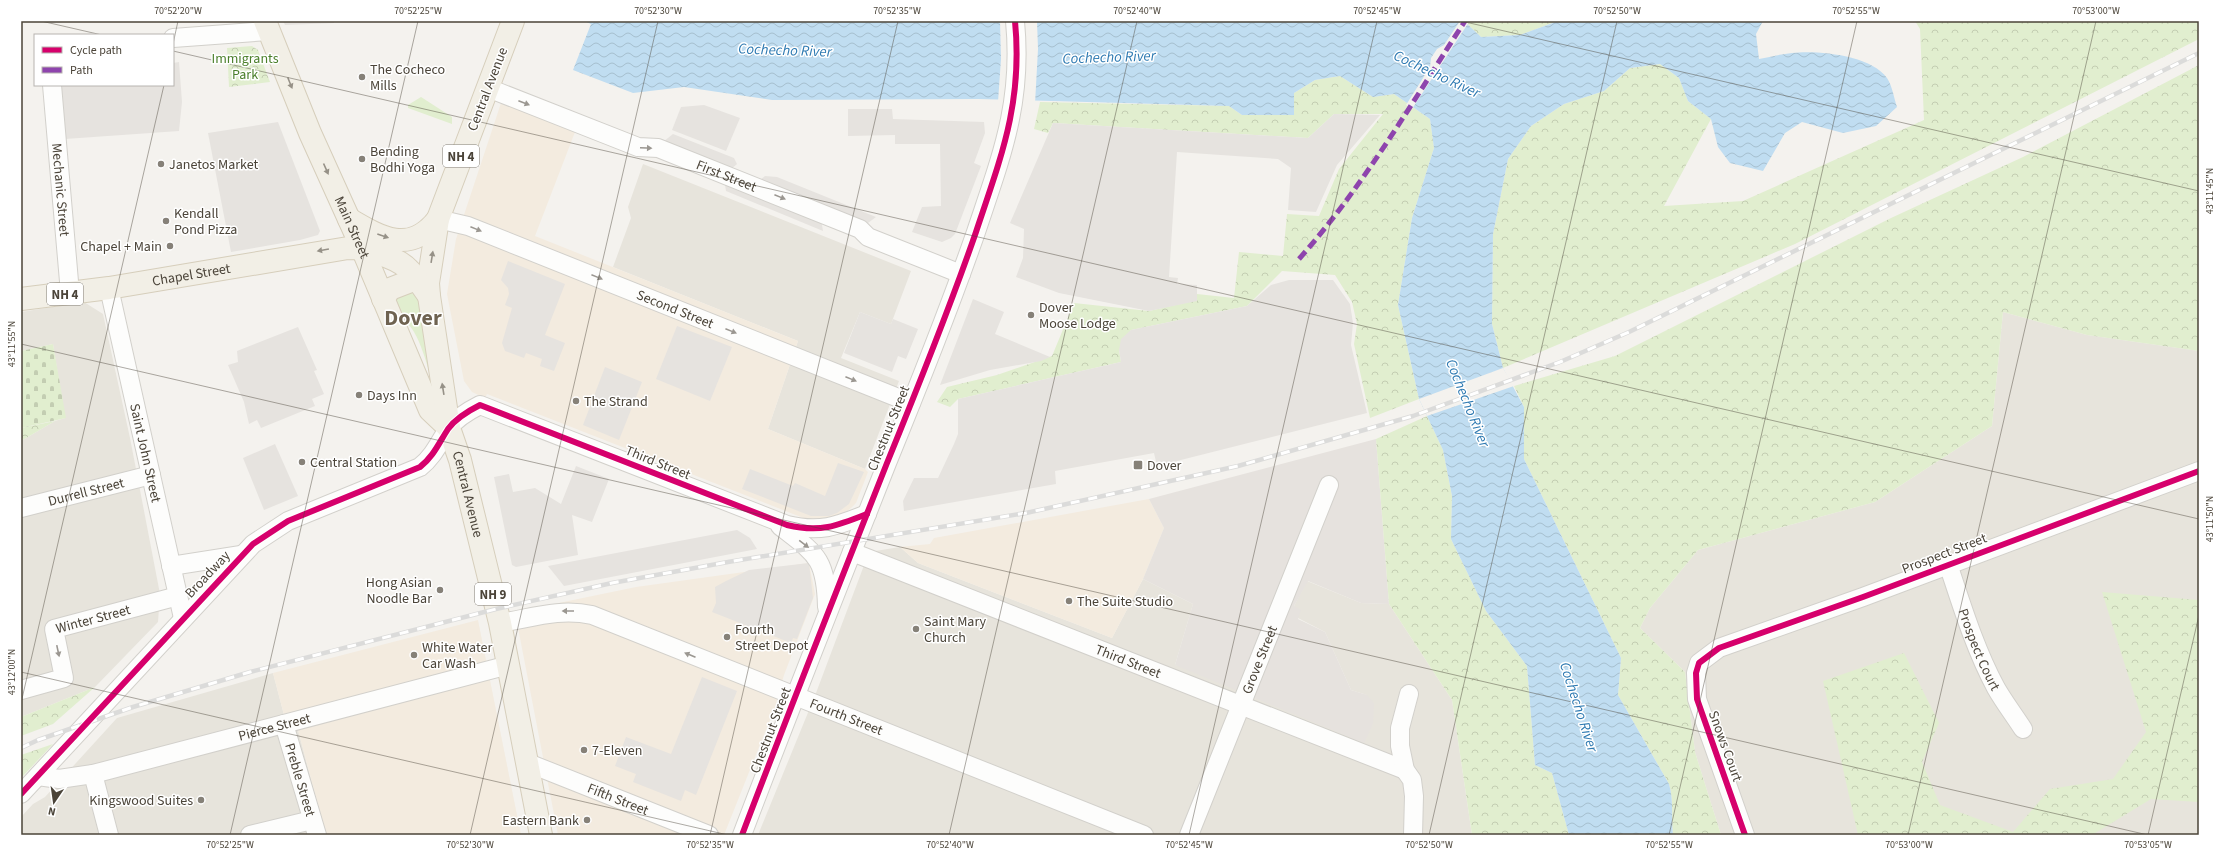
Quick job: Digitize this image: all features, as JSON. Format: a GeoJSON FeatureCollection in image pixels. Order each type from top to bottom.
{"type":"FeatureCollection","features":[{"type":"Feature","properties":{"kind":"main road","name":"Central Avenue"},"geometry":{"type":"LineString","coordinates":[[513,21],[438,219],[428,284],[423,287],[449,428],[460,460],[509,665],[541,835]]}},
{"type":"Feature","properties":{"kind":"main road","name":"Main Street"},"geometry":{"type":"LineString","coordinates":[[267,26],[430,410],[449,428]]}},
{"type":"Feature","properties":{"kind":"main road"},"geometry":{"type":"LineString","coordinates":[[348,219],[375,234],[399,240],[414,239],[428,233],[438,219]]}},
{"type":"Feature","properties":{"kind":"main road","name":"Chapel Street"},"geometry":{"type":"LineString","coordinates":[[21,300],[110,288],[335,248],[362,248]]}},
{"type":"Feature","properties":{"kind":"main road"},"geometry":{"type":"LineString","coordinates":[[362,248],[408,268],[423,287]]}},
{"type":"Feature","properties":{"kind":"main road"},"geometry":{"type":"LineString","coordinates":[[383,299],[390,289],[423,287]]}},
{"type":"Feature","properties":{"kind":"street","name":"Chestnut Street"},"geometry":{"type":"LineString","coordinates":[[742,835],[961,274],[1002,156],[1012,115],[1016,71],[1015,21]]}},
{"type":"Feature","properties":{"kind":"street"},"geometry":{"type":"LineString","coordinates":[[174,38],[267,26]]}},
{"type":"Feature","properties":{"kind":"street","name":"Mechanic Street"},"geometry":{"type":"LineString","coordinates":[[52,86],[70,293]]}},
{"type":"Feature","properties":{"kind":"street","name":"First Street"},"geometry":{"type":"LineString","coordinates":[[488,88],[638,147],[658,148],[860,229],[868,237],[961,274]]}},
{"type":"Feature","properties":{"kind":"street","name":"Second Street"},"geometry":{"type":"LineString","coordinates":[[438,219],[468,226],[911,403]]}},
{"type":"Feature","properties":{"kind":"street","name":"Saint John Street"},"geometry":{"type":"LineString","coordinates":[[110,288],[183,618]]}},
{"type":"Feature","properties":{"kind":"street","name":"Third Street"},"geometry":{"type":"LineString","coordinates":[[449,428],[466,412],[480,405],[773,520],[800,528],[819,529],[835,527],[867,514]]}},
{"type":"Feature","properties":{"kind":"street","name":"Broadway"},"geometry":{"type":"LineString","coordinates":[[21,794],[241,555],[266,534],[288,521],[420,467],[430,460],[449,428]]}},
{"type":"Feature","properties":{"kind":"street","name":"Prospect Street"},"geometry":{"type":"LineString","coordinates":[[1700,663],[1720,648],[1863,597],[2199,471]]}},
{"type":"Feature","properties":{"kind":"street","name":"Durrell Street"},"geometry":{"type":"LineString","coordinates":[[21,508],[151,476]]}},
{"type":"Feature","properties":{"kind":"street","name":"Grove Street"},"geometry":{"type":"LineString","coordinates":[[1189,835],[1329,485]]}},
{"type":"Feature","properties":{"kind":"street","name":"Third Street"},"geometry":{"type":"LineString","coordinates":[[773,520],[818,557],[827,582],[828,615]]}},
{"type":"Feature","properties":{"kind":"street","name":"Third Street"},"geometry":{"type":"LineString","coordinates":[[852,552],[1405,770]]}},
{"type":"Feature","properties":{"kind":"street"},"geometry":{"type":"LineString","coordinates":[[171,566],[241,555]]}},
{"type":"Feature","properties":{"kind":"street","name":"Prospect Court"},"geometry":{"type":"LineString","coordinates":[[1948,564],[1967,622],[1984,662],[1997,688],[2023,729]]}},
{"type":"Feature","properties":{"kind":"street","name":"Winter Street"},"geometry":{"type":"LineString","coordinates":[[21,690],[64,678],[54,628],[178,596]]}},
{"type":"Feature","properties":{"kind":"street","name":"Fourth Street"},"geometry":{"type":"LineString","coordinates":[[500,624],[559,611],[574,611],[615,623],[726,670],[796,696],[1144,835]]}},
{"type":"Feature","properties":{"kind":"street","name":"Snows Court"},"geometry":{"type":"LineString","coordinates":[[1700,663],[1696,673],[1697,699],[1745,835]]}},
{"type":"Feature","properties":{"kind":"street","name":"Pierce Street"},"geometry":{"type":"LineString","coordinates":[[38,776],[59,779],[93,774],[509,665]]}},
{"type":"Feature","properties":{"kind":"street"},"geometry":{"type":"LineString","coordinates":[[1409,694],[1400,728],[1400,746],[1405,770],[1412,780],[1414,796],[1413,835]]}},
{"type":"Feature","properties":{"kind":"street","name":"Preble Street"},"geometry":{"type":"LineString","coordinates":[[284,724],[314,827]]}},
{"type":"Feature","properties":{"kind":"street","name":"Fifth Street"},"geometry":{"type":"LineString","coordinates":[[528,763],[709,835]]}},
{"type":"Feature","properties":{"kind":"street"},"geometry":{"type":"LineString","coordinates":[[93,774],[109,835]]}},
{"type":"Feature","properties":{"kind":"street"},"geometry":{"type":"LineString","coordinates":[[250,835],[314,827]]}},
{"type":"Feature","properties":{"kind":"shaded area"},"geometry":{"type":"Polygon","coordinates":[[[283,21],[334,21],[334,23],[285,25],[283,21]]]}},
{"type":"Feature","properties":{"kind":"shaded area"},"geometry":{"type":"Polygon","coordinates":[[[179,62],[182,102],[179,131],[65,139],[61,86],[174,86],[174,63],[179,62]]]}},
{"type":"Feature","properties":{"kind":"shaded area"},"geometry":{"type":"Polygon","coordinates":[[[501,103],[575,132],[535,236],[798,341],[768,429],[865,469],[868,472],[856,503],[851,508],[845,513],[823,521],[806,519],[487,394],[485,398],[472,392],[464,381],[447,294],[456,239],[501,103]]]}},
{"type":"Feature","properties":{"kind":"shaded area"},"geometry":{"type":"Polygon","coordinates":[[[704,105],[740,118],[726,151],[672,130],[681,107],[704,105]]]}},
{"type":"Feature","properties":{"kind":"shaded area"},"geometry":{"type":"Polygon","coordinates":[[[848,109],[892,109],[893,119],[984,122],[985,133],[974,163],[981,166],[955,234],[951,238],[942,242],[912,232],[922,207],[941,206],[940,144],[895,144],[895,135],[848,136],[848,109]]]}},
{"type":"Feature","properties":{"kind":"shaded area"},"geometry":{"type":"Polygon","coordinates":[[[1334,114],[1380,115],[1337,165],[1316,212],[1288,210],[1291,168],[1278,159],[1177,152],[1169,277],[1178,278],[1177,284],[1197,285],[1197,301],[1149,311],[1059,293],[1016,277],[1023,258],[1024,229],[1010,223],[1053,123],[1308,138],[1334,114]]]}},
{"type":"Feature","properties":{"kind":"shaded area"},"geometry":{"type":"Polygon","coordinates":[[[278,122],[320,231],[318,235],[300,240],[231,252],[208,133],[278,122]]]}},
{"type":"Feature","properties":{"kind":"shaded area"},"geometry":{"type":"Polygon","coordinates":[[[673,134],[734,158],[737,164],[731,169],[663,142],[673,134]]]}},
{"type":"Feature","properties":{"kind":"shaded area"},"geometry":{"type":"Polygon","coordinates":[[[643,164],[911,271],[891,324],[860,312],[841,358],[899,381],[865,469],[768,429],[798,341],[613,267],[631,218],[628,207],[643,164]]]}},
{"type":"Feature","properties":{"kind":"shaded area"},"geometry":{"type":"Polygon","coordinates":[[[765,176],[777,177],[876,217],[868,223],[760,180],[765,176]]]}},
{"type":"Feature","properties":{"kind":"shaded area"},"geometry":{"type":"Polygon","coordinates":[[[724,179],[821,219],[823,231],[726,191],[724,179]]]}},
{"type":"Feature","properties":{"kind":"shaded area"},"geometry":{"type":"Polygon","coordinates":[[[508,261],[565,284],[545,335],[565,343],[554,371],[540,366],[542,359],[526,353],[524,358],[505,351],[502,343],[512,308],[505,305],[509,294],[508,288],[501,280],[508,261]]]}},
{"type":"Feature","properties":{"kind":"shaded area"},"geometry":{"type":"Polygon","coordinates":[[[1289,280],[1333,280],[1350,304],[1353,323],[1351,345],[1367,413],[1157,466],[1154,453],[1055,471],[1056,484],[904,511],[903,501],[914,478],[938,478],[958,434],[958,399],[1121,362],[1119,350],[1121,339],[1131,330],[1247,306],[1271,285],[1289,280]]]}},
{"type":"Feature","properties":{"kind":"shaded area"},"geometry":{"type":"Polygon","coordinates":[[[973,299],[1004,312],[995,334],[1050,357],[1041,361],[990,370],[940,385],[973,299]]]}},
{"type":"Feature","properties":{"kind":"shaded area"},"geometry":{"type":"Polygon","coordinates":[[[84,302],[103,314],[130,438],[160,594],[158,622],[95,687],[21,717],[21,441],[55,421],[65,418],[53,344],[21,351],[21,312],[84,302]]]}},
{"type":"Feature","properties":{"kind":"shaded area"},"geometry":{"type":"Polygon","coordinates":[[[860,312],[891,324],[893,319],[918,329],[906,359],[898,356],[892,372],[844,353],[860,312]]]}},
{"type":"Feature","properties":{"kind":"shaded area"},"geometry":{"type":"Polygon","coordinates":[[[2003,312],[2087,335],[2199,351],[2199,835],[1721,835],[1695,752],[1685,672],[1640,628],[1650,608],[1698,550],[1875,502],[1992,426],[2003,312]]]}},
{"type":"Feature","properties":{"kind":"shaded area"},"geometry":{"type":"Polygon","coordinates":[[[677,326],[732,347],[710,401],[656,379],[677,326]]]}},
{"type":"Feature","properties":{"kind":"shaded area"},"geometry":{"type":"Polygon","coordinates":[[[298,327],[317,370],[314,371],[324,394],[312,399],[315,406],[261,428],[257,420],[249,424],[244,402],[228,365],[238,362],[237,351],[298,327]]]}},
{"type":"Feature","properties":{"kind":"shaded area"},"geometry":{"type":"Polygon","coordinates":[[[605,367],[642,382],[619,440],[583,425],[605,367]]]}},
{"type":"Feature","properties":{"kind":"shaded area"},"geometry":{"type":"Polygon","coordinates":[[[1376,439],[1389,604],[1361,603],[1308,581],[1294,606],[1301,610],[1298,619],[1325,632],[1351,690],[1367,695],[1374,703],[1373,724],[1364,743],[1175,665],[1193,604],[1143,579],[1164,528],[1149,499],[1376,439]]]}},
{"type":"Feature","properties":{"kind":"shaded area"},"geometry":{"type":"Polygon","coordinates":[[[275,444],[298,496],[264,510],[243,458],[275,444]]]}},
{"type":"Feature","properties":{"kind":"shaded area"},"geometry":{"type":"Polygon","coordinates":[[[838,463],[864,472],[849,504],[837,513],[829,516],[811,516],[742,489],[750,469],[793,486],[795,483],[825,496],[838,463]]]}},
{"type":"Feature","properties":{"kind":"shaded area"},"geometry":{"type":"Polygon","coordinates":[[[576,466],[609,479],[592,522],[572,515],[578,555],[516,567],[512,565],[494,477],[509,474],[513,492],[535,488],[561,504],[576,466]]]}},
{"type":"Feature","properties":{"kind":"shaded area"},"geometry":{"type":"Polygon","coordinates":[[[1149,499],[1164,528],[1143,579],[1112,638],[918,563],[900,547],[930,544],[934,538],[1149,499]]]}},
{"type":"Feature","properties":{"kind":"shaded area"},"geometry":{"type":"Polygon","coordinates":[[[737,530],[750,538],[757,549],[564,586],[548,566],[737,530]]]}},
{"type":"Feature","properties":{"kind":"shaded area"},"geometry":{"type":"Polygon","coordinates":[[[900,547],[918,563],[1112,638],[1143,579],[1193,604],[1175,665],[1367,695],[1351,690],[1325,632],[1298,618],[1294,606],[1307,581],[1361,603],[1389,604],[1452,700],[1472,835],[758,835],[816,693],[869,552],[900,547]]]}},
{"type":"Feature","properties":{"kind":"shaded area"},"geometry":{"type":"Polygon","coordinates":[[[809,563],[815,594],[784,675],[775,707],[724,835],[558,835],[515,612],[636,587],[809,563]]]}},
{"type":"Feature","properties":{"kind":"shaded area"},"geometry":{"type":"Polygon","coordinates":[[[809,563],[813,598],[797,639],[793,638],[791,643],[712,612],[716,603],[715,587],[726,581],[749,570],[809,563]]]}},
{"type":"Feature","properties":{"kind":"shaded area"},"geometry":{"type":"Polygon","coordinates":[[[478,620],[521,835],[326,835],[298,730],[284,715],[273,673],[478,620]]]}},
{"type":"Feature","properties":{"kind":"shaded area"},"geometry":{"type":"Polygon","coordinates":[[[273,673],[284,715],[298,730],[326,835],[21,835],[21,817],[33,804],[45,797],[117,718],[273,673]]]}},
{"type":"Feature","properties":{"kind":"shaded area"},"geometry":{"type":"Polygon","coordinates":[[[702,677],[737,691],[696,795],[685,790],[681,801],[633,782],[636,774],[615,766],[626,737],[671,754],[702,677]]]}},
{"type":"Feature","properties":{"kind":"green space"},"geometry":{"type":"Polygon","coordinates":[[[1464,21],[1558,21],[1520,35],[1481,37],[1464,21]]]}},
{"type":"Feature","properties":{"kind":"green space"},"geometry":{"type":"Polygon","coordinates":[[[1915,21],[2199,21],[2199,39],[1795,244],[1503,368],[1492,324],[1493,234],[1508,159],[1531,126],[1564,104],[1604,91],[1630,68],[1660,64],[1679,78],[1688,101],[1711,119],[1664,206],[1743,201],[1924,120],[1920,29],[1915,21]]]}},
{"type":"Feature","properties":{"kind":"green space","name":"Immigrants Park"},"geometry":{"type":"Polygon","coordinates":[[[252,46],[258,50],[270,82],[229,87],[227,48],[252,46]]]}},
{"type":"Feature","properties":{"kind":"green space"},"geometry":{"type":"Polygon","coordinates":[[[2199,65],[2199,351],[2087,335],[2003,312],[1992,426],[1875,502],[1698,550],[1650,608],[1640,628],[1685,672],[1695,752],[1721,835],[1673,835],[1669,784],[1618,695],[1621,658],[1524,459],[1524,407],[1514,386],[1615,356],[1891,218],[2023,157],[2199,65]]]}},
{"type":"Feature","properties":{"kind":"green space"},"geometry":{"type":"Polygon","coordinates":[[[1340,76],[1373,97],[1394,94],[1430,119],[1434,148],[1412,218],[1398,305],[1419,399],[1370,418],[1354,344],[1357,324],[1352,302],[1335,275],[1282,271],[1247,306],[1131,330],[1119,350],[1121,362],[958,399],[950,407],[937,402],[947,387],[997,375],[1052,356],[1074,303],[1149,311],[1197,300],[1197,294],[1234,298],[1239,252],[1283,256],[1287,214],[1319,216],[1339,169],[1383,114],[1334,114],[1308,138],[1053,123],[1048,133],[1034,129],[1040,102],[1229,106],[1242,115],[1294,115],[1294,93],[1315,80],[1340,76]]]}},
{"type":"Feature","properties":{"kind":"green space"},"geometry":{"type":"Polygon","coordinates":[[[421,97],[452,117],[452,124],[408,108],[408,105],[421,97]]]}},
{"type":"Feature","properties":{"kind":"green space"},"geometry":{"type":"Polygon","coordinates":[[[407,292],[412,293],[420,300],[429,371],[421,346],[414,332],[396,311],[395,298],[407,292]]]}},
{"type":"Feature","properties":{"kind":"green space"},"geometry":{"type":"Polygon","coordinates":[[[53,344],[66,418],[21,428],[21,351],[53,344]]]}},
{"type":"Feature","properties":{"kind":"green space"},"geometry":{"type":"Polygon","coordinates":[[[1427,416],[1443,450],[1452,496],[1451,539],[1486,611],[1527,666],[1535,765],[1552,773],[1569,835],[1472,835],[1452,700],[1389,604],[1376,439],[1427,416]]]}},
{"type":"Feature","properties":{"kind":"green space"},"geometry":{"type":"Polygon","coordinates":[[[55,421],[21,441],[21,428],[55,421]]]}},
{"type":"Feature","properties":{"kind":"green space"},"geometry":{"type":"Polygon","coordinates":[[[2102,592],[2199,600],[2199,802],[2151,799],[2092,835],[1858,835],[1823,681],[1904,653],[1939,723],[1922,762],[1940,805],[2013,832],[2050,789],[2113,779],[2146,732],[2102,592]]]}},
{"type":"Feature","properties":{"kind":"green space"},"geometry":{"type":"Polygon","coordinates":[[[95,687],[53,724],[21,736],[21,717],[95,687]]]}},
{"type":"Feature","properties":{"kind":"green space"},"geometry":{"type":"Polygon","coordinates":[[[53,744],[23,776],[21,776],[21,755],[53,744]]]}},
{"type":"Feature","properties":{"kind":"water","name":"Cochecho River"},"geometry":{"type":"Polygon","coordinates":[[[584,21],[1185,21],[1198,23],[1209,21],[1464,21],[1481,37],[1520,35],[1558,21],[1763,21],[1756,34],[1759,59],[1792,53],[1815,52],[1857,59],[1879,70],[1889,81],[1897,107],[1876,126],[1843,133],[1802,122],[1785,133],[1763,171],[1730,163],[1718,147],[1711,119],[1688,101],[1679,78],[1660,64],[1630,68],[1604,91],[1564,104],[1531,126],[1508,159],[1493,234],[1492,324],[1503,368],[1524,407],[1524,459],[1621,658],[1618,695],[1669,784],[1673,835],[1569,835],[1552,773],[1535,765],[1527,666],[1486,611],[1451,539],[1452,496],[1443,450],[1419,399],[1398,305],[1412,218],[1434,148],[1430,119],[1394,94],[1373,97],[1340,76],[1315,80],[1294,93],[1294,115],[1242,115],[1229,106],[978,99],[772,100],[684,87],[633,93],[573,70],[591,24],[584,21]]]}},
{"type":"Feature","properties":{"kind":"pier"},"geometry":{"type":"Polygon","coordinates":[[[1000,21],[1037,21],[1038,49],[1035,104],[998,102],[1001,59],[1000,21]]]}},
{"type":"Feature","properties":{"kind":"pier"},"geometry":{"type":"Polygon","coordinates":[[[1460,21],[1469,22],[1412,109],[1406,105],[1430,67],[1431,58],[1437,49],[1444,45],[1460,21]]]}},
{"type":"Feature","properties":{"kind":"pier"},"geometry":{"type":"Polygon","coordinates":[[[1503,368],[1514,386],[1427,416],[1419,399],[1503,368]]]}},
{"type":"Feature","properties":{"kind":"railway"},"geometry":{"type":"LineString","coordinates":[[21,748],[38,740],[133,707],[250,672],[496,609],[612,583],[728,562],[1026,513],[1238,466],[1413,416],[1560,362],[1629,332],[2199,53]]}},
{"type":"Feature","properties":{"kind":"marked path"},"geometry":{"type":"LineString","coordinates":[[1299,259],[1345,203],[1366,173],[1465,21]]}},
{"type":"Feature","properties":{"kind":"cycle path"},"geometry":{"type":"LineString","coordinates":[[742,835],[832,602],[933,348],[966,261],[994,179],[1008,129],[1013,104],[1017,51],[1015,21]]}},
{"type":"Feature","properties":{"kind":"cycle path"},"geometry":{"type":"LineString","coordinates":[[21,794],[253,544],[288,521],[420,467],[432,454],[451,425],[462,415],[480,405],[787,525],[809,528],[828,527],[867,514]]}},
{"type":"Feature","properties":{"kind":"cycle path"},"geometry":{"type":"LineString","coordinates":[[1745,835],[1697,699],[1696,673],[1699,663],[1719,648],[1863,597],[2199,471]]}},
{"type":"Feature","properties":{"kind":"place","name":"The Cocheco Mills"},"geometry":{"type":"Point","coordinates":[362,77]}},
{"type":"Feature","properties":{"kind":"place","name":"Bending Bodhi Yoga"},"geometry":{"type":"Point","coordinates":[362,159]}},
{"type":"Feature","properties":{"kind":"place","name":"Janetos Market"},"geometry":{"type":"Point","coordinates":[161,164]}},
{"type":"Feature","properties":{"kind":"place","name":"Kendall Pond Pizza"},"geometry":{"type":"Point","coordinates":[166,221]}},
{"type":"Feature","properties":{"kind":"place","name":"Chapel + Main"},"geometry":{"type":"Point","coordinates":[170,246]}},
{"type":"Feature","properties":{"kind":"place","name":"Dover Moose Lodge"},"geometry":{"type":"Point","coordinates":[1031,315]}},
{"type":"Feature","properties":{"kind":"place","name":"Days Inn"},"geometry":{"type":"Point","coordinates":[359,395]}},
{"type":"Feature","properties":{"kind":"place","name":"The Strand"},"geometry":{"type":"Point","coordinates":[576,401]}},
{"type":"Feature","properties":{"kind":"place","name":"Central Station"},"geometry":{"type":"Point","coordinates":[302,462]}},
{"type":"Feature","properties":{"kind":"place","name":"Dover"},"geometry":{"type":"Point","coordinates":[1138,465]}},
{"type":"Feature","properties":{"kind":"place","name":"Hong Asian Noodle Bar"},"geometry":{"type":"Point","coordinates":[440,590]}},
{"type":"Feature","properties":{"kind":"place","name":"The Suite Studio"},"geometry":{"type":"Point","coordinates":[1069,601]}},
{"type":"Feature","properties":{"kind":"place","name":"Saint Mary Church"},"geometry":{"type":"Point","coordinates":[916,629]}},
{"type":"Feature","properties":{"kind":"place","name":"Fourth Street Depot"},"geometry":{"type":"Point","coordinates":[727,637]}},
{"type":"Feature","properties":{"kind":"place","name":"White Water Car Wash"},"geometry":{"type":"Point","coordinates":[414,655]}},
{"type":"Feature","properties":{"kind":"place","name":"7-Eleven"},"geometry":{"type":"Point","coordinates":[584,750]}},
{"type":"Feature","properties":{"kind":"place","name":"Kingswood Suites"},"geometry":{"type":"Point","coordinates":[201,800]}},
{"type":"Feature","properties":{"kind":"place","name":"Eastern Bank"},"geometry":{"type":"Point","coordinates":[587,820]}},
{"type":"Feature","properties":{"kind":"district","name":"Dover"},"geometry":{"type":"Point","coordinates":[413,317]}}]}
